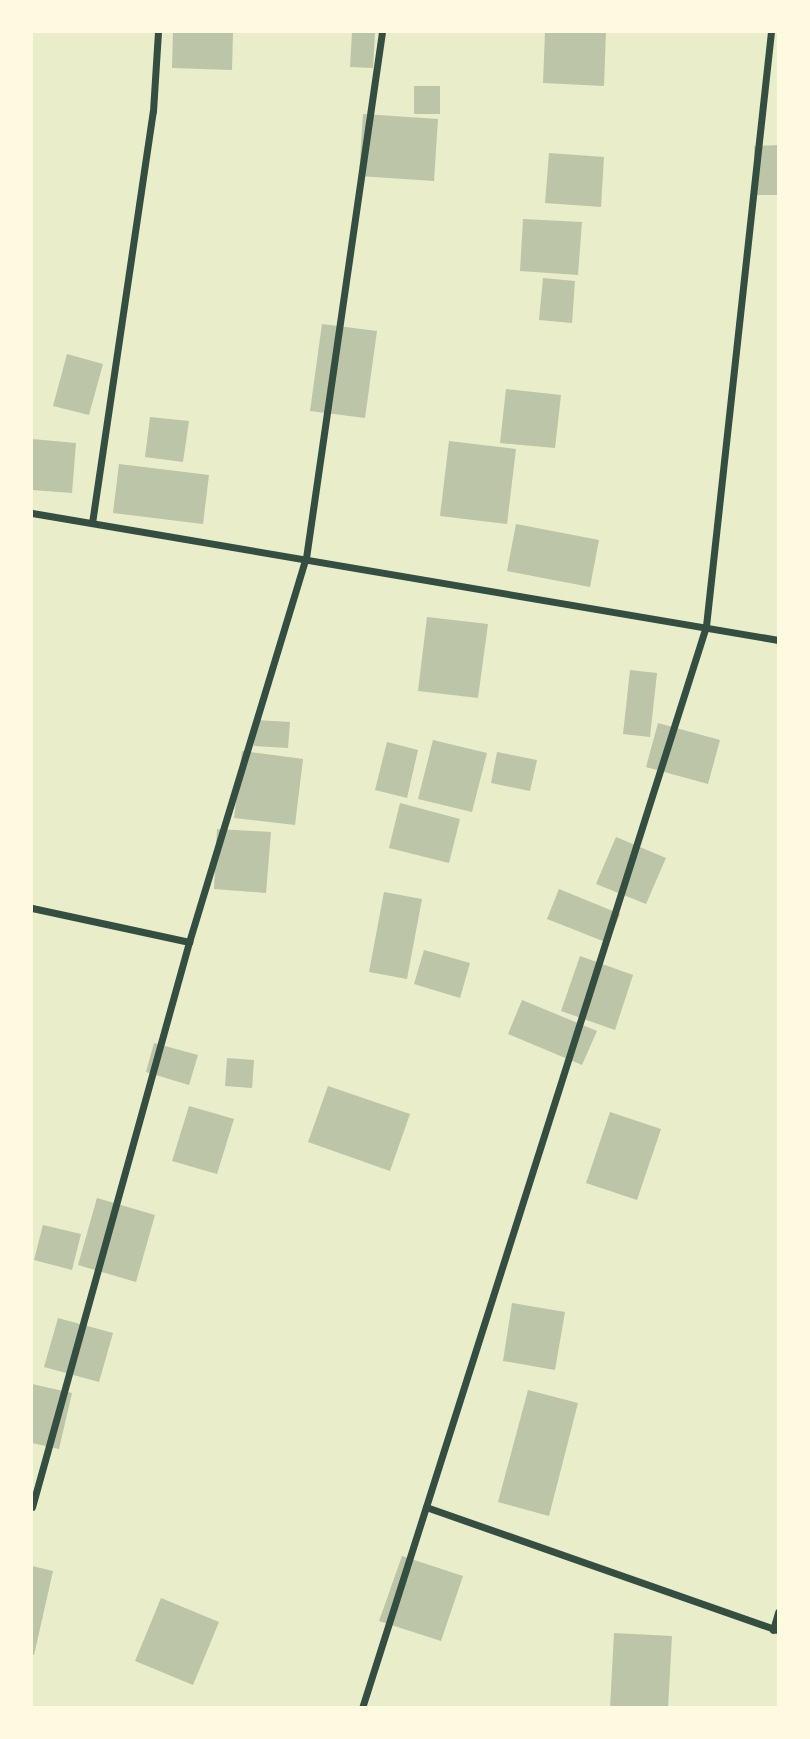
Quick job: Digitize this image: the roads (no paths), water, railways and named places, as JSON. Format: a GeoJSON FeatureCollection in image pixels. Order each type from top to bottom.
{"type":"FeatureCollection","features":[{"type":"Feature","properties":{"kind":"street"},"geometry":{"type":"LineString","coordinates":[[92,523],[153,111],[158,32]]}},
{"type":"Feature","properties":{"kind":"street"},"geometry":{"type":"LineString","coordinates":[[32,1507],[188,942],[306,558],[382,32]]}},
{"type":"Feature","properties":{"kind":"street"},"geometry":{"type":"LineString","coordinates":[[362,1707],[706,626],[771,32]]}},
{"type":"Feature","properties":{"kind":"street"},"geometry":{"type":"LineString","coordinates":[[32,513],[779,640]]}},
{"type":"Feature","properties":{"kind":"street"},"geometry":{"type":"LineString","coordinates":[[32,908],[188,942]]}},
{"type":"Feature","properties":{"kind":"street"},"geometry":{"type":"LineString","coordinates":[[426,1507],[776,1630],[779,1612]]}}]}
